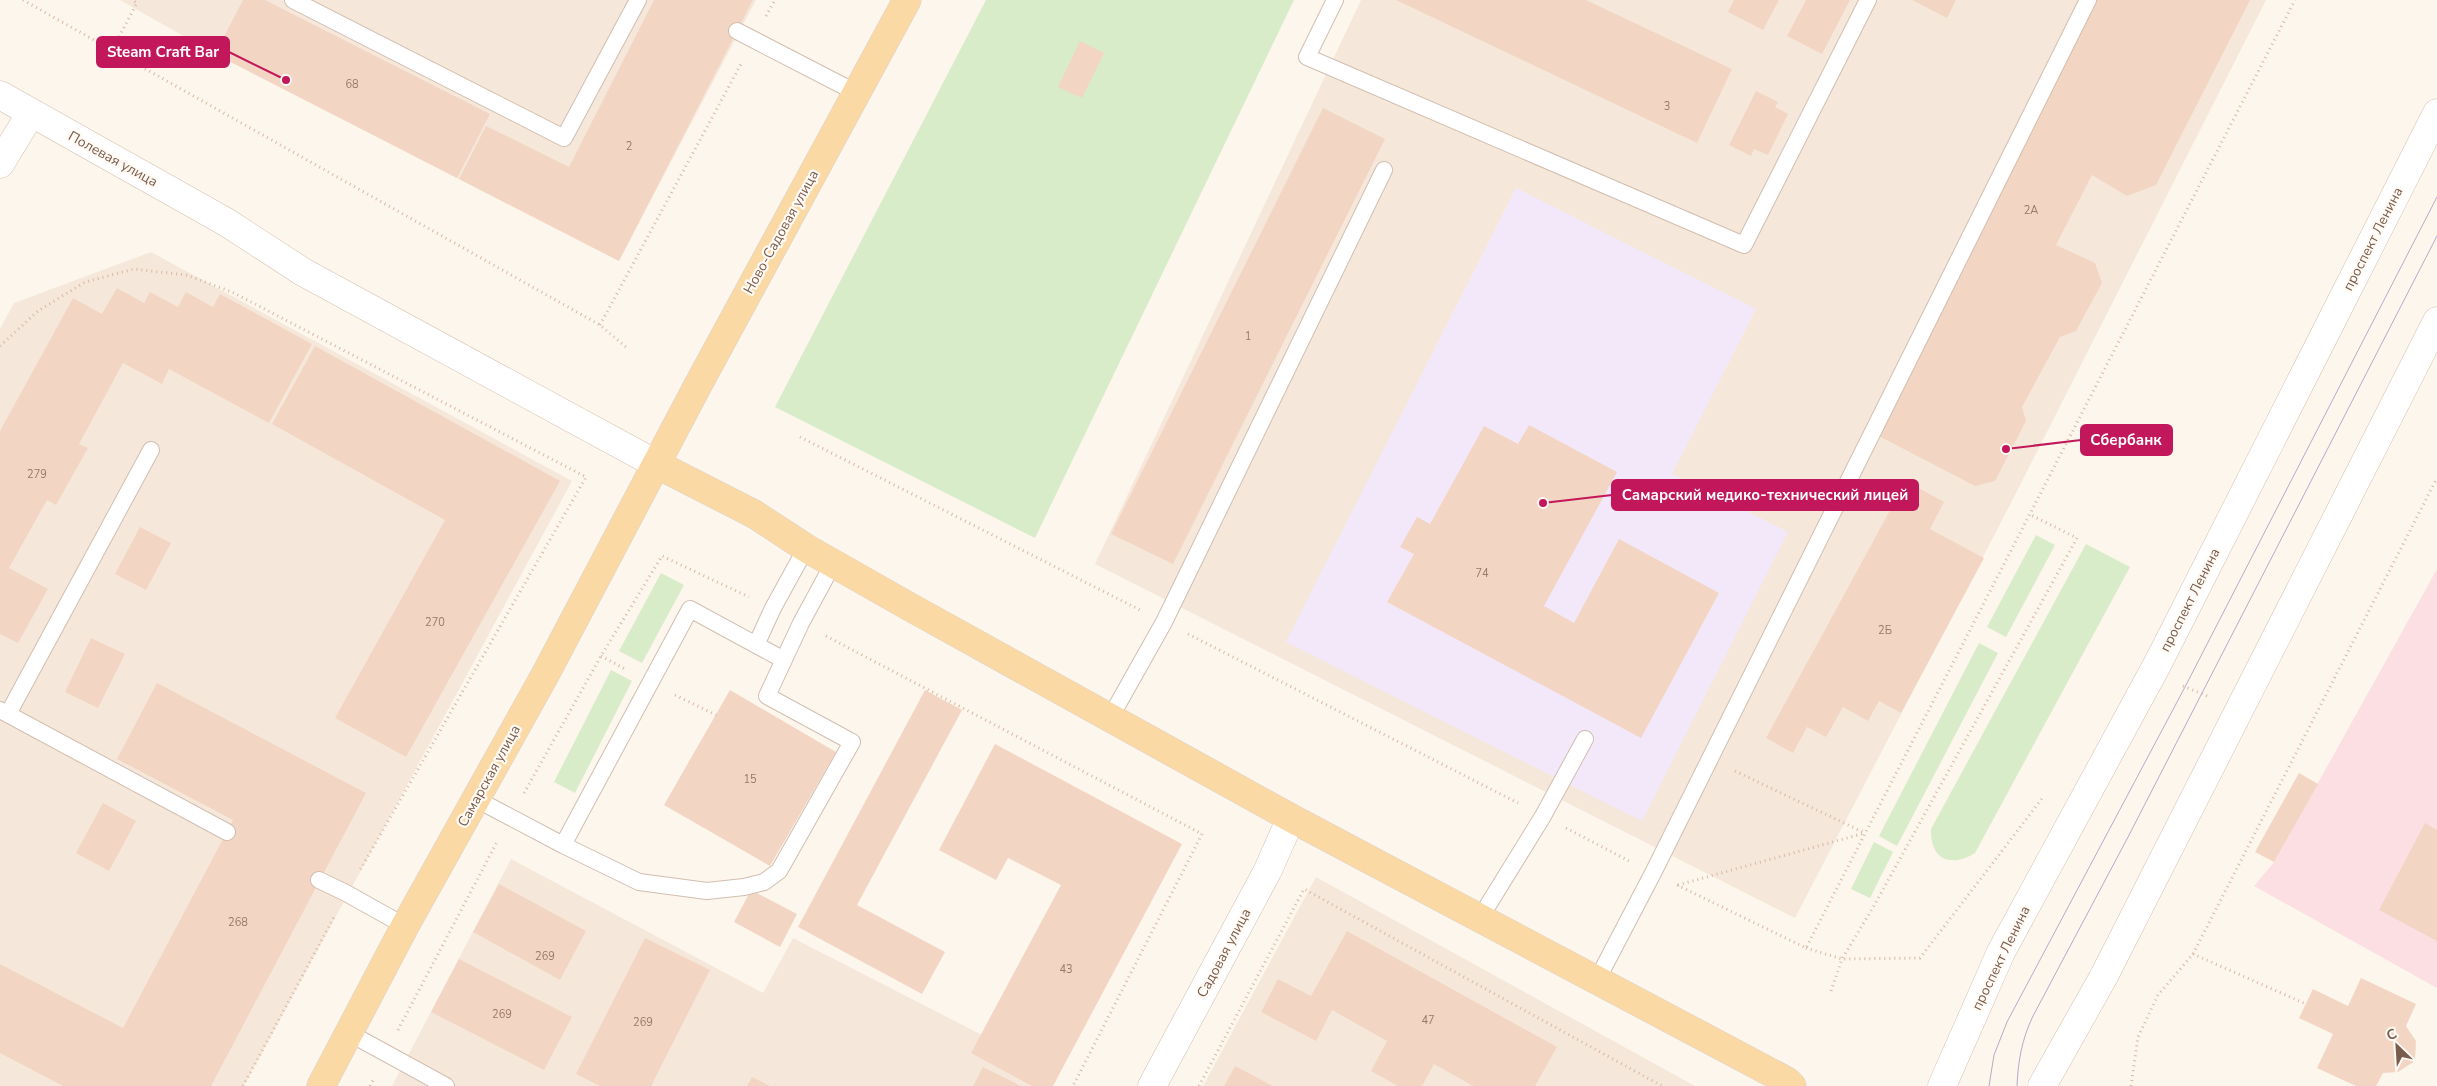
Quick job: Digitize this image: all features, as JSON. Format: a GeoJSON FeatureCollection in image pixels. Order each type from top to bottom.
{"type":"FeatureCollection","features":[{"type":"Feature","properties":{"kind":"main road","name":"Ново-Садовая улица"},"geometry":{"type":"LineString","coordinates":[[656,464],[907,0]]}},
{"type":"Feature","properties":{"kind":"main road","name":"Полевая улица"},"geometry":{"type":"LineString","coordinates":[[0,95],[226,222],[303,272],[656,464]]}},
{"type":"Feature","properties":{"kind":"main road"},"geometry":{"type":"LineString","coordinates":[[0,164],[31,113]]}},
{"type":"Feature","properties":{"kind":"main road","name":"проспект Ленина"},"geometry":{"type":"LineString","coordinates":[[1942,1086],[2001,952],[2158,663],[2437,113]]}},
{"type":"Feature","properties":{"kind":"main road"},"geometry":{"type":"LineString","coordinates":[[2042,1086],[2104,976],[2437,321]]}},
{"type":"Feature","properties":{"kind":"main road"},"geometry":{"type":"LineString","coordinates":[[656,464],[754,514],[806,548],[1292,818],[1796,1084]]}},
{"type":"Feature","properties":{"kind":"main road","name":"Самарская улица"},"geometry":{"type":"LineString","coordinates":[[321,1086],[405,926],[545,675],[656,464]]}},
{"type":"Feature","properties":{"kind":"main road","name":"Садовая улица"},"geometry":{"type":"LineString","coordinates":[[1152,1086],[1268,870],[1292,818]]}},
{"type":"Feature","properties":{"kind":"lane"},"geometry":{"type":"LineString","coordinates":[[293,0],[564,138],[638,0]]}},
{"type":"Feature","properties":{"kind":"lane"},"geometry":{"type":"LineString","coordinates":[[1335,0],[1307,57],[1744,245],[1868,0]]}},
{"type":"Feature","properties":{"kind":"lane"},"geometry":{"type":"LineString","coordinates":[[1597,980],[1654,873],[2088,0]]}},
{"type":"Feature","properties":{"kind":"lane"},"geometry":{"type":"LineString","coordinates":[[737,30],[857,93]]}},
{"type":"Feature","properties":{"kind":"lane"},"geometry":{"type":"LineString","coordinates":[[1110,718],[1164,622],[1384,170]]}},
{"type":"Feature","properties":{"kind":"lane"},"geometry":{"type":"LineString","coordinates":[[151,450],[4,712],[227,832]]}},
{"type":"Feature","properties":{"kind":"lane"},"geometry":{"type":"LineString","coordinates":[[756,645],[773,608],[806,548]]}},
{"type":"Feature","properties":{"kind":"lane"},"geometry":{"type":"LineString","coordinates":[[476,798],[563,846],[639,882],[706,891],[744,887],[764,882],[779,871],[852,742],[767,696],[801,623],[834,562]]}},
{"type":"Feature","properties":{"kind":"lane"},"geometry":{"type":"LineString","coordinates":[[563,846],[690,610],[784,660]]}},
{"type":"Feature","properties":{"kind":"lane"},"geometry":{"type":"LineString","coordinates":[[1480,918],[1543,816],[1585,739]]}},
{"type":"Feature","properties":{"kind":"lane"},"geometry":{"type":"LineString","coordinates":[[319,880],[405,926]]}},
{"type":"Feature","properties":{"kind":"lane"},"geometry":{"type":"LineString","coordinates":[[348,1033],[446,1086]]}},
{"type":"Feature","properties":{"kind":"path"},"geometry":{"type":"LineString","coordinates":[[24,0],[600,325],[628,348]]}},
{"type":"Feature","properties":{"kind":"path"},"geometry":{"type":"LineString","coordinates":[[112,50],[136,3],[132,0]]}},
{"type":"Feature","properties":{"kind":"path"},"geometry":{"type":"LineString","coordinates":[[600,325],[775,0]]}},
{"type":"Feature","properties":{"kind":"path"},"geometry":{"type":"LineString","coordinates":[[1806,948],[2295,0]]}},
{"type":"Feature","properties":{"kind":"path"},"geometry":{"type":"LineString","coordinates":[[0,346],[38,311],[85,282],[134,269],[186,274],[232,292],[586,477],[346,893],[243,1086]]}},
{"type":"Feature","properties":{"kind":"path"},"geometry":{"type":"LineString","coordinates":[[800,437],[1654,873],[1806,948],[1842,959],[1920,958],[2044,796]]}},
{"type":"Feature","properties":{"kind":"path"},"geometry":{"type":"LineString","coordinates":[[2131,1086],[2138,1037],[2158,995],[2193,954],[2437,478]]}},
{"type":"Feature","properties":{"kind":"path"},"geometry":{"type":"LineString","coordinates":[[1831,991],[1842,959],[1875,904],[2076,538],[2031,515]]}},
{"type":"Feature","properties":{"kind":"path"},"geometry":{"type":"LineString","coordinates":[[662,556],[773,608]]}},
{"type":"Feature","properties":{"kind":"path"},"geometry":{"type":"LineString","coordinates":[[801,623],[1202,834],[1073,1086]]}},
{"type":"Feature","properties":{"kind":"path"},"geometry":{"type":"LineString","coordinates":[[2181,684],[2207,696]]}},
{"type":"Feature","properties":{"kind":"path"},"geometry":{"type":"LineString","coordinates":[[1709,759],[1865,833]]}},
{"type":"Feature","properties":{"kind":"path"},"geometry":{"type":"LineString","coordinates":[[1678,885],[1865,833]]}},
{"type":"Feature","properties":{"kind":"path"},"geometry":{"type":"LineString","coordinates":[[1199,1086],[1304,889],[1662,1086]]}},
{"type":"Feature","properties":{"kind":"path"},"geometry":{"type":"LineString","coordinates":[[2193,954],[2306,1004]]}},
{"type":"Feature","properties":{"kind":"shaded area"},"geometry":{"type":"Polygon","coordinates":[[[120,0],[756,0],[619,261],[215,54],[120,0]]]}},
{"type":"Feature","properties":{"kind":"shaded area"},"geometry":{"type":"Polygon","coordinates":[[[1361,0],[2266,0],[2012,501],[1795,918],[1095,564],[1361,0]]]}},
{"type":"Feature","properties":{"kind":"shaded area"},"geometry":{"type":"Polygon","coordinates":[[[1516,188],[1756,309],[1672,474],[1788,532],[1642,821],[1286,642],[1516,188]]]}},
{"type":"Feature","properties":{"kind":"shaded area"},"geometry":{"type":"Polygon","coordinates":[[[151,252],[572,481],[244,1086],[0,1086],[0,329],[14,303],[151,252]]]}},
{"type":"Feature","properties":{"kind":"shaded area"},"geometry":{"type":"Polygon","coordinates":[[[2437,569],[2437,988],[2254,886],[2274,862],[2437,569]]]}},
{"type":"Feature","properties":{"kind":"shaded area"},"geometry":{"type":"Polygon","coordinates":[[[511,859],[763,993],[793,938],[1056,1073],[1049,1086],[392,1086],[511,859]]]}},
{"type":"Feature","properties":{"kind":"shaded area"},"geometry":{"type":"Polygon","coordinates":[[[1316,877],[1695,1086],[1203,1086],[1316,877]]]}},
{"type":"Feature","properties":{"kind":"green space"},"geometry":{"type":"Polygon","coordinates":[[[986,0],[1294,0],[1035,538],[775,407],[986,0]]]}},
{"type":"Feature","properties":{"kind":"green space"},"geometry":{"type":"Polygon","coordinates":[[[2036,535],[2055,545],[2006,637],[1987,627],[2036,535]]]}},
{"type":"Feature","properties":{"kind":"green space"},"geometry":{"type":"Polygon","coordinates":[[[2086,544],[2130,567],[1975,853],[1958,860],[1944,858],[1934,848],[1931,829],[2086,544]]]}},
{"type":"Feature","properties":{"kind":"green space"},"geometry":{"type":"Polygon","coordinates":[[[661,573],[684,585],[642,663],[619,651],[661,573]]]}},
{"type":"Feature","properties":{"kind":"green space"},"geometry":{"type":"Polygon","coordinates":[[[1979,643],[1998,653],[1897,846],[1879,836],[1979,643]]]}},
{"type":"Feature","properties":{"kind":"green space"},"geometry":{"type":"Polygon","coordinates":[[[611,670],[632,681],[575,793],[554,782],[611,670]]]}},
{"type":"Feature","properties":{"kind":"green space"},"geometry":{"type":"Polygon","coordinates":[[[1874,842],[1893,852],[1870,898],[1851,889],[1874,842]]]}},
{"type":"Feature","properties":{"kind":"building"},"geometry":{"type":"Polygon","coordinates":[[[243,0],[265,0],[490,114],[457,178],[215,54],[243,0]]]}},
{"type":"Feature","properties":{"kind":"building"},"geometry":{"type":"Polygon","coordinates":[[[654,0],[753,0],[619,261],[459,179],[486,126],[569,167],[654,0]]]}},
{"type":"Feature","properties":{"kind":"building"},"geometry":{"type":"Polygon","coordinates":[[[1396,0],[1586,0],[1732,69],[1697,143],[1396,0]]]}},
{"type":"Feature","properties":{"kind":"building"},"geometry":{"type":"Polygon","coordinates":[[[1734,0],[1779,0],[1763,30],[1728,12],[1734,0]]]}},
{"type":"Feature","properties":{"kind":"building"},"geometry":{"type":"Polygon","coordinates":[[[1806,0],[1850,0],[1822,54],[1787,36],[1806,0]]]}},
{"type":"Feature","properties":{"kind":"building"},"geometry":{"type":"Polygon","coordinates":[[[1912,0],[1956,0],[1947,18],[1912,0]]]}},
{"type":"Feature","properties":{"kind":"building"},"geometry":{"type":"Polygon","coordinates":[[[2095,0],[2250,0],[2156,185],[2127,196],[2092,175],[2056,245],[2095,263],[2102,283],[2076,331],[2060,337],[2022,407],[2026,421],[1995,481],[1975,486],[1875,434],[2095,0]]]}},
{"type":"Feature","properties":{"kind":"building"},"geometry":{"type":"Polygon","coordinates":[[[1080,41],[1104,53],[1082,98],[1058,87],[1080,41]]]}},
{"type":"Feature","properties":{"kind":"building"},"geometry":{"type":"Polygon","coordinates":[[[1756,91],[1778,102],[1775,107],[1788,114],[1768,155],[1754,149],[1751,156],[1729,145],[1756,91]]]}},
{"type":"Feature","properties":{"kind":"building"},"geometry":{"type":"Polygon","coordinates":[[[1323,108],[1385,139],[1173,564],[1111,534],[1323,108]]]}},
{"type":"Feature","properties":{"kind":"building"},"geometry":{"type":"Polygon","coordinates":[[[117,288],[144,303],[150,292],[178,307],[186,292],[213,307],[220,294],[312,344],[269,423],[169,369],[162,384],[123,363],[79,444],[88,448],[56,505],[47,500],[9,568],[48,589],[18,643],[0,634],[0,431],[73,298],[102,314],[117,288]]]}},
{"type":"Feature","properties":{"kind":"building"},"geometry":{"type":"Polygon","coordinates":[[[315,346],[560,481],[406,757],[335,718],[445,520],[272,424],[315,346]]]}},
{"type":"Feature","properties":{"kind":"building"},"geometry":{"type":"Polygon","coordinates":[[[1529,425],[1617,472],[1544,606],[1574,623],[1619,539],[1719,593],[1641,738],[1387,602],[1414,554],[1400,547],[1417,517],[1430,524],[1484,426],[1518,444],[1529,425]]]}},
{"type":"Feature","properties":{"kind":"building"},"geometry":{"type":"Polygon","coordinates":[[[1906,481],[1944,502],[1930,529],[1984,558],[1901,713],[1879,701],[1868,721],[1843,707],[1826,737],[1807,727],[1793,753],[1766,738],[1906,481]]]}},
{"type":"Feature","properties":{"kind":"building"},"geometry":{"type":"Polygon","coordinates":[[[140,527],[171,543],[146,590],[115,574],[140,527]]]}},
{"type":"Feature","properties":{"kind":"building"},"geometry":{"type":"Polygon","coordinates":[[[91,638],[125,654],[98,708],[65,692],[91,638]]]}},
{"type":"Feature","properties":{"kind":"building"},"geometry":{"type":"Polygon","coordinates":[[[157,683],[366,793],[211,1086],[63,1086],[0,1053],[0,964],[123,1028],[233,820],[117,759],[157,683]]]}},
{"type":"Feature","properties":{"kind":"building"},"geometry":{"type":"Polygon","coordinates":[[[730,690],[836,752],[770,866],[664,805],[730,690]]]}},
{"type":"Feature","properties":{"kind":"building"},"geometry":{"type":"Polygon","coordinates":[[[925,690],[962,710],[857,905],[945,952],[922,994],[798,927],[925,690]]]}},
{"type":"Feature","properties":{"kind":"building"},"geometry":{"type":"Polygon","coordinates":[[[995,744],[1182,844],[1053,1086],[1032,1086],[971,1053],[1061,885],[1008,858],[996,880],[939,850],[995,744]]]}},
{"type":"Feature","properties":{"kind":"building"},"geometry":{"type":"Polygon","coordinates":[[[2299,773],[2318,784],[2274,862],[2255,852],[2299,773]]]}},
{"type":"Feature","properties":{"kind":"building"},"geometry":{"type":"Polygon","coordinates":[[[103,803],[136,821],[109,871],[76,853],[103,803]]]}},
{"type":"Feature","properties":{"kind":"building"},"geometry":{"type":"Polygon","coordinates":[[[2425,823],[2437,830],[2437,941],[2379,910],[2425,823]]]}},
{"type":"Feature","properties":{"kind":"building"},"geometry":{"type":"Polygon","coordinates":[[[499,884],[586,931],[560,980],[473,932],[499,884]]]}},
{"type":"Feature","properties":{"kind":"building"},"geometry":{"type":"Polygon","coordinates":[[[751,890],[797,914],[780,947],[734,922],[751,890]]]}},
{"type":"Feature","properties":{"kind":"building"},"geometry":{"type":"Polygon","coordinates":[[[1347,931],[1557,1047],[1535,1086],[1473,1086],[1434,1064],[1422,1086],[1398,1086],[1371,1071],[1387,1041],[1332,1010],[1316,1041],[1261,1012],[1278,979],[1311,996],[1347,931]]]}},
{"type":"Feature","properties":{"kind":"building"},"geometry":{"type":"Polygon","coordinates":[[[645,938],[710,970],[651,1086],[600,1086],[576,1074],[645,938]]]}},
{"type":"Feature","properties":{"kind":"building"},"geometry":{"type":"Polygon","coordinates":[[[459,959],[572,1017],[544,1070],[431,1012],[459,959]]]}},
{"type":"Feature","properties":{"kind":"building"},"geometry":{"type":"Polygon","coordinates":[[[2361,978],[2416,1004],[2406,1026],[2416,1041],[2415,1061],[2398,1072],[2383,1073],[2376,1086],[2356,1086],[2317,1068],[2333,1034],[2299,1018],[2313,989],[2348,1006],[2361,978]]]}},
{"type":"Feature","properties":{"kind":"building"},"geometry":{"type":"Polygon","coordinates":[[[1235,1066],[1273,1086],[1224,1086],[1235,1066]]]}},
{"type":"Feature","properties":{"kind":"building"},"geometry":{"type":"Polygon","coordinates":[[[983,1067],[1021,1086],[973,1086],[983,1067]]]}},
{"type":"Feature","properties":{"kind":"building"},"geometry":{"type":"Polygon","coordinates":[[[752,1077],[770,1086],[747,1086],[752,1077]]]}},
{"type":"Feature","properties":{"kind":"tram line"},"geometry":{"type":"LineString","coordinates":[[1989,1086],[1994,1055],[2007,1022],[2185,687],[2437,197]]}},
{"type":"Feature","properties":{"kind":"tram line"},"geometry":{"type":"LineString","coordinates":[[2017,1086],[2021,1050],[2033,1016],[2127,839],[2437,236]]}},
{"type":"Feature","properties":{"kind":"place","name":"Steam Craft Bar"},"geometry":{"type":"Point","coordinates":[286,80]}},
{"type":"Feature","properties":{"kind":"place","name":"Сбербанк"},"geometry":{"type":"Point","coordinates":[2006,449]}},
{"type":"Feature","properties":{"kind":"place","name":"Самарский медико-технический лицей"},"geometry":{"type":"Point","coordinates":[1543,503]}}]}
